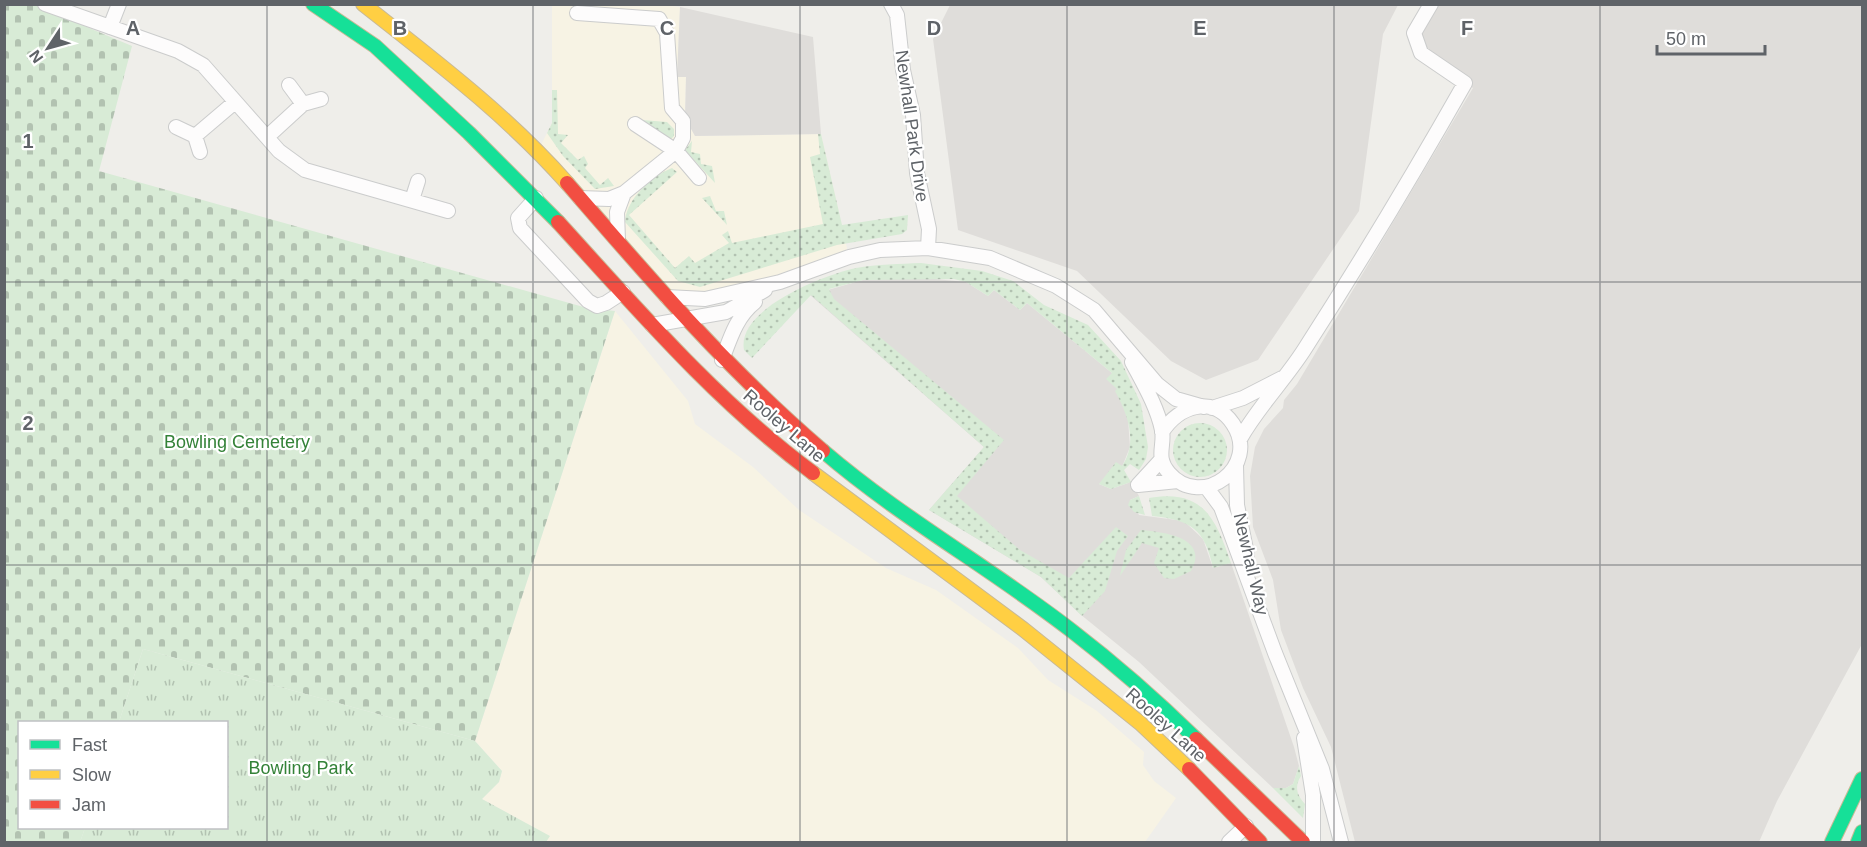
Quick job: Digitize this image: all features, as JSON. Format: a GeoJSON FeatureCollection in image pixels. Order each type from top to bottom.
{"type":"FeatureCollection","features":[{"type":"Feature","properties":{"kind":"highway","name":"Rooley Lane"},"geometry":{"type":"LineString","coordinates":[[313,4],[375,46],[536,198],[680,356],[768,440],[1050,651],[1176,755],[1260,843]]}},
{"type":"Feature","properties":{"kind":"highway","name":"Rooley Lane"},"geometry":{"type":"LineString","coordinates":[[363,4],[470,90],[538,151],[722,360],[798,431],[870,492],[1046,610],[1080,637],[1158,702],[1302,843]]}},
{"type":"Feature","properties":{"kind":"highway"},"geometry":{"type":"LineString","coordinates":[[1832,843],[1863,779]]}},
{"type":"Feature","properties":{"kind":"highway"},"geometry":{"type":"LineString","coordinates":[[1858,843],[1863,832]]}},
{"type":"Feature","properties":{"kind":"street"},"geometry":{"type":"LineString","coordinates":[[45,4],[178,51],[203,65],[292,163],[305,170],[448,211]]}},
{"type":"Feature","properties":{"kind":"street"},"geometry":{"type":"LineString","coordinates":[[110,27],[119,4]]}},
{"type":"Feature","properties":{"kind":"street","name":"Newhall Park Drive"},"geometry":{"type":"LineString","coordinates":[[891,4],[897,15],[903,70],[913,116],[916,173],[929,229],[928,248]]}},
{"type":"Feature","properties":{"kind":"street","name":"Newhall Way"},"geometry":{"type":"LineString","coordinates":[[1266,626],[1241,532],[1237,506],[1236,466],[1240,456],[1240,440],[1254,414],[1287,375],[1360,261],[1465,82],[1421,53],[1414,33],[1431,4]]}},
{"type":"Feature","properties":{"kind":"street"},"geometry":{"type":"LineString","coordinates":[[578,12],[659,19],[667,33],[672,108],[683,121],[683,138],[676,152],[624,193],[609,199],[580,198]]}},
{"type":"Feature","properties":{"kind":"street"},"geometry":{"type":"LineString","coordinates":[[289,85],[303,104]]}},
{"type":"Feature","properties":{"kind":"street"},"geometry":{"type":"LineString","coordinates":[[267,136],[303,104],[321,99]]}},
{"type":"Feature","properties":{"kind":"street"},"geometry":{"type":"LineString","coordinates":[[195,136],[235,102]]}},
{"type":"Feature","properties":{"kind":"street"},"geometry":{"type":"LineString","coordinates":[[635,124],[676,152],[699,178]]}},
{"type":"Feature","properties":{"kind":"street"},"geometry":{"type":"LineString","coordinates":[[176,127],[195,136],[200,152]]}},
{"type":"Feature","properties":{"kind":"street"},"geometry":{"type":"LineString","coordinates":[[412,200],[418,181]]}},
{"type":"Feature","properties":{"kind":"street"},"geometry":{"type":"LineString","coordinates":[[618,240],[617,212],[624,193]]}},
{"type":"Feature","properties":{"kind":"street"},"geometry":{"type":"LineString","coordinates":[[536,198],[518,218],[520,228],[588,301],[597,306],[623,292]]}},
{"type":"Feature","properties":{"kind":"street"},"geometry":{"type":"LineString","coordinates":[[667,297],[705,299],[780,282],[849,257],[880,250],[928,248],[990,258],[1056,286],[1094,310],[1109,324],[1164,389],[1176,399],[1208,407],[1229,419],[1240,440]]}},
{"type":"Feature","properties":{"kind":"street"},"geometry":{"type":"LineString","coordinates":[[652,325],[726,312],[780,282]]}},
{"type":"Feature","properties":{"kind":"street"},"geometry":{"type":"LineString","coordinates":[[722,360],[733,331],[745,309],[780,282]]}},
{"type":"Feature","properties":{"kind":"street"},"geometry":{"type":"LineString","coordinates":[[1109,324],[1152,401],[1162,432]]}},
{"type":"Feature","properties":{"kind":"street"},"geometry":{"type":"LineString","coordinates":[[1236,466],[1222,482],[1207,488],[1192,487],[1178,481],[1168,472],[1161,460],[1159,448],[1162,432],[1172,417],[1185,409],[1208,407],[1242,398],[1287,375]]}},
{"type":"Feature","properties":{"kind":"street"},"geometry":{"type":"LineString","coordinates":[[1161,460],[1138,485],[1178,481]]}},
{"type":"Feature","properties":{"kind":"street","name":"Newhall Way"},"geometry":{"type":"LineString","coordinates":[[1207,488],[1221,507],[1322,769],[1341,843]]}},
{"type":"Feature","properties":{"kind":"street","name":"Newhall Way"},"geometry":{"type":"LineString","coordinates":[[1301,718],[1313,795],[1313,843]]}},
{"type":"Feature","properties":{"kind":"street"},"geometry":{"type":"LineString","coordinates":[[1229,843],[1246,826]]}},
{"type":"Feature","properties":{"kind":"shaded area"},"geometry":{"type":"Polygon","coordinates":[[[659,4],[680,7],[677,76],[686,77],[685,118],[695,136],[821,134],[849,257],[705,299],[667,297],[538,151],[552,123],[552,5],[659,4]]]}},
{"type":"Feature","properties":{"kind":"shaded area"},"geometry":{"type":"Polygon","coordinates":[[[950,5],[1398,5],[1383,34],[1359,211],[1258,360],[1206,380],[1171,361],[1077,271],[958,230],[933,39],[950,5]]]}},
{"type":"Feature","properties":{"kind":"shaded area"},"geometry":{"type":"Polygon","coordinates":[[[1431,5],[1862,5],[1862,644],[1777,801],[1759,842],[1355,842],[1331,747],[1303,688],[1281,630],[1273,580],[1253,527],[1250,476],[1255,447],[1264,429],[1283,408],[1284,400],[1297,384],[1473,88],[1421,53],[1414,33],[1431,5]]]}},
{"type":"Feature","properties":{"kind":"shaded area"},"geometry":{"type":"Polygon","coordinates":[[[680,7],[813,37],[821,134],[695,136],[685,118],[686,77],[677,77],[680,7]]]}},
{"type":"Feature","properties":{"kind":"shaded area"},"geometry":{"type":"Polygon","coordinates":[[[925,278],[966,282],[988,296],[994,290],[1020,310],[1027,303],[1112,373],[1128,419],[1130,447],[1122,467],[1099,484],[1111,489],[1131,482],[1139,496],[1130,500],[1139,515],[1184,521],[1203,539],[1213,568],[1231,563],[1294,747],[1299,766],[1293,784],[1286,788],[1273,788],[1139,662],[1080,614],[1041,577],[929,510],[984,447],[810,295],[863,280],[925,278]]]}},
{"type":"Feature","properties":{"kind":"shaded area"},"geometry":{"type":"Polygon","coordinates":[[[615,311],[688,401],[695,424],[753,467],[799,510],[886,568],[936,590],[1018,648],[1048,680],[1097,711],[1144,752],[1143,765],[1154,781],[1176,798],[1145,842],[546,842],[549,836],[482,799],[499,782],[502,771],[475,741],[615,311]]]}},
{"type":"Feature","properties":{"kind":"green space","name":"Bowling Cemetery"},"geometry":{"type":"Polygon","coordinates":[[[32,4],[132,46],[99,171],[587,308],[615,311],[475,741],[143,649],[119,721],[18,721],[18,829],[85,829],[80,842],[5,842],[4,5],[32,4]]]}},
{"type":"Feature","properties":{"kind":"green space"},"geometry":{"type":"Polygon","coordinates":[[[552,90],[557,90],[558,134],[568,135],[561,143],[578,160],[584,156],[588,164],[585,168],[600,185],[608,178],[614,186],[595,189],[563,156],[547,133],[552,123],[552,90]]]}},
{"type":"Feature","properties":{"kind":"green space"},"geometry":{"type":"Polygon","coordinates":[[[642,120],[667,122],[674,129],[674,136],[671,139],[642,123],[642,120]]]}},
{"type":"Feature","properties":{"kind":"green space"},"geometry":{"type":"Polygon","coordinates":[[[818,134],[821,134],[842,225],[908,215],[907,230],[902,234],[837,245],[700,287],[678,281],[625,222],[630,205],[641,190],[656,177],[672,168],[677,172],[629,215],[675,268],[689,256],[695,263],[729,243],[722,235],[728,231],[732,243],[823,224],[810,157],[820,154],[818,134]]]}},
{"type":"Feature","properties":{"kind":"green space"},"geometry":{"type":"Polygon","coordinates":[[[692,141],[691,152],[700,154],[701,164],[712,166],[715,183],[685,150],[692,141]]]}},
{"type":"Feature","properties":{"kind":"green space"},"geometry":{"type":"Polygon","coordinates":[[[710,196],[716,211],[724,211],[727,225],[702,198],[710,196]]]}},
{"type":"Feature","properties":{"kind":"green space"},"geometry":{"type":"Polygon","coordinates":[[[921,263],[982,271],[1013,281],[1044,305],[1088,325],[1121,361],[1141,404],[1148,447],[1146,459],[1139,470],[1130,464],[1124,470],[1131,482],[1111,489],[1099,484],[1116,462],[1122,466],[1127,457],[1130,438],[1124,409],[1115,391],[1117,389],[1106,379],[1112,373],[1027,303],[1020,310],[994,290],[988,296],[966,282],[954,279],[863,280],[829,289],[834,299],[1004,440],[957,496],[1020,550],[1069,578],[1116,527],[1128,536],[1117,551],[1105,591],[1082,616],[1041,577],[929,510],[984,447],[811,295],[752,358],[744,350],[745,335],[754,321],[767,308],[804,286],[856,268],[921,263]]]}},
{"type":"Feature","properties":{"kind":"green space"},"geometry":{"type":"Polygon","coordinates":[[[1200,423],[1210,425],[1219,431],[1225,440],[1227,450],[1225,460],[1219,469],[1210,475],[1200,477],[1190,475],[1181,469],[1175,460],[1173,450],[1175,440],[1181,431],[1190,425],[1200,423]]]}},
{"type":"Feature","properties":{"kind":"green space"},"geometry":{"type":"Polygon","coordinates":[[[1139,496],[1145,515],[1134,512],[1128,505],[1130,500],[1139,496]]]}},
{"type":"Feature","properties":{"kind":"green space"},"geometry":{"type":"Polygon","coordinates":[[[1168,496],[1183,498],[1195,503],[1213,521],[1231,563],[1213,568],[1206,544],[1200,535],[1177,520],[1152,516],[1149,498],[1168,496]]]}},
{"type":"Feature","properties":{"kind":"green space"},"geometry":{"type":"Polygon","coordinates":[[[1141,530],[1161,532],[1181,538],[1189,544],[1194,551],[1195,560],[1191,571],[1174,579],[1164,578],[1154,563],[1159,548],[1142,543],[1120,576],[1126,550],[1141,530]]]}},
{"type":"Feature","properties":{"kind":"green space","name":"Bowling Park"},"geometry":{"type":"Polygon","coordinates":[[[143,649],[475,741],[502,771],[499,782],[482,799],[550,836],[546,842],[80,842],[85,829],[228,829],[228,721],[119,721],[143,649]]]}},
{"type":"Feature","properties":{"kind":"green space"},"geometry":{"type":"Polygon","coordinates":[[[1299,766],[1301,776],[1297,787],[1298,794],[1305,804],[1303,818],[1273,788],[1286,788],[1293,784],[1299,766]]]}},
{"type":"Feature","properties":{"kind":"traffic: fast"},"geometry":{"type":"LineString","coordinates":[[313,4],[375,46],[469,133],[558,222]]}},
{"type":"Feature","properties":{"kind":"traffic: fast"},"geometry":{"type":"LineString","coordinates":[[823,451],[883,499],[1072,631],[1104,656],[1196,739]]}},
{"type":"Feature","properties":{"kind":"traffic: fast"},"geometry":{"type":"LineString","coordinates":[[1832,842],[1862,779]]}},
{"type":"Feature","properties":{"kind":"traffic: fast"},"geometry":{"type":"LineString","coordinates":[[1858,842],[1862,832]]}},
{"type":"Feature","properties":{"kind":"traffic: slow"},"geometry":{"type":"LineString","coordinates":[[363,4],[495,111],[567,183]]}},
{"type":"Feature","properties":{"kind":"traffic: slow"},"geometry":{"type":"LineString","coordinates":[[813,473],[1023,629],[1140,723],[1189,769]]}},
{"type":"Feature","properties":{"kind":"traffic: jam"},"geometry":{"type":"LineString","coordinates":[[567,183],[721,355],[823,451]]}},
{"type":"Feature","properties":{"kind":"traffic: jam"},"geometry":{"type":"LineString","coordinates":[[558,222],[711,386],[813,473]]}},
{"type":"Feature","properties":{"kind":"traffic: jam"},"geometry":{"type":"LineString","coordinates":[[1196,739],[1303,842]]}},
{"type":"Feature","properties":{"kind":"traffic: jam"},"geometry":{"type":"LineString","coordinates":[[1189,769],[1260,842]]}}]}
